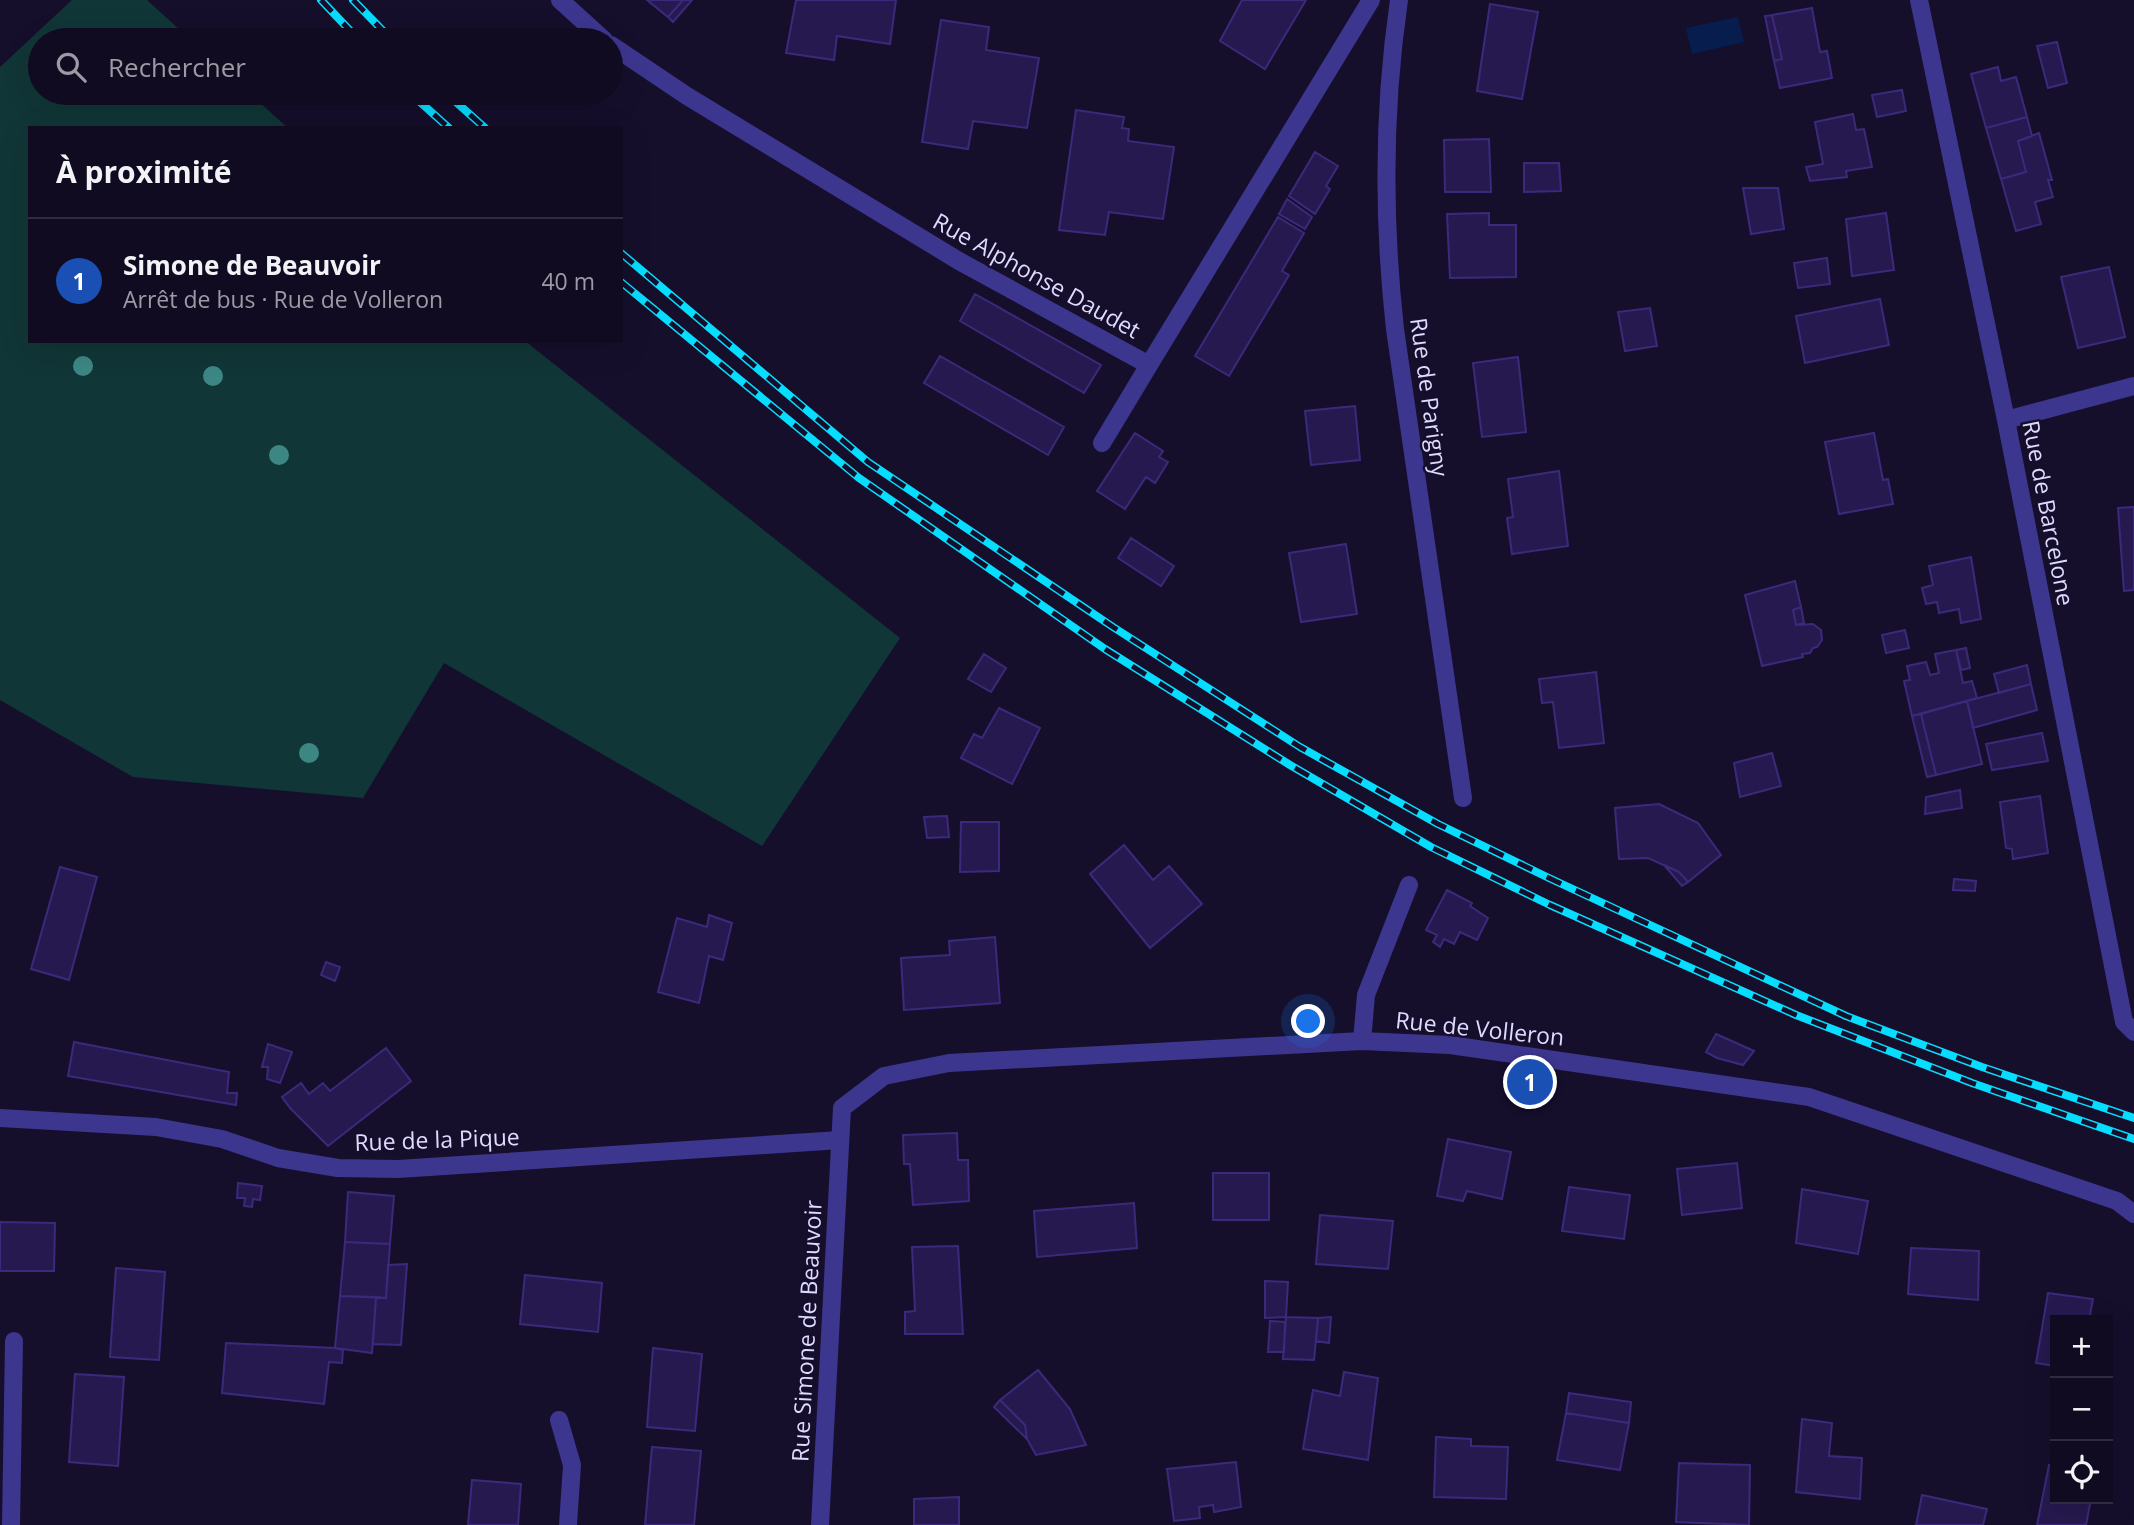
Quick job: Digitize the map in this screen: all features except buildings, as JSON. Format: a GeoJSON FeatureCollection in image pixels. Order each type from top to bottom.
{"type":"FeatureCollection","features":[{"type":"Feature","properties":{"kind":"street"},"geometry":{"type":"LineString","coordinates":[[561,0],[591,28]]}},
{"type":"Feature","properties":{"kind":"street","name":"Rue Alphonse Daudet"},"geometry":{"type":"LineString","coordinates":[[623,53],[687,96],[959,261],[1149,365],[1371,0]]}},
{"type":"Feature","properties":{"kind":"street","name":"Rue de Parigny"},"geometry":{"type":"LineString","coordinates":[[1399,0],[1387,140],[1387,258],[1463,799]]}},
{"type":"Feature","properties":{"kind":"street","name":"Rue de Barcelone"},"geometry":{"type":"LineString","coordinates":[[1919,0],[2006,420],[2124,1022],[2134,1032]]}},
{"type":"Feature","properties":{"kind":"street"},"geometry":{"type":"LineString","coordinates":[[1102,443],[1149,365]]}},
{"type":"Feature","properties":{"kind":"street"},"geometry":{"type":"LineString","coordinates":[[2006,420],[2134,386]]}},
{"type":"Feature","properties":{"kind":"street"},"geometry":{"type":"LineString","coordinates":[[1362,1041],[1366,995],[1409,885]]}},
{"type":"Feature","properties":{"kind":"street","name":"Rue de Volleron"},"geometry":{"type":"LineString","coordinates":[[840,1140],[842,1108],[884,1076],[949,1063],[1362,1041],[1450,1045],[1809,1097],[2117,1201],[2134,1214]]}},
{"type":"Feature","properties":{"kind":"street","name":"Rue de la Pique"},"geometry":{"type":"LineString","coordinates":[[0,1118],[156,1126],[222,1139],[278,1158],[350,1168],[397,1169],[840,1140]]}},
{"type":"Feature","properties":{"kind":"street","name":"Rue Simone de Beauvoir"},"geometry":{"type":"LineString","coordinates":[[820,1525],[840,1140]]}},
{"type":"Feature","properties":{"kind":"street"},"geometry":{"type":"LineString","coordinates":[[11,1525],[14,1341]]}},
{"type":"Feature","properties":{"kind":"street"},"geometry":{"type":"LineString","coordinates":[[559,1420],[572,1465],[568,1525]]}},
{"type":"Feature","properties":{"kind":"green space"},"geometry":{"type":"Polygon","coordinates":[[[72,0],[147,0],[178,28],[42,28],[72,0]]]}},
{"type":"Feature","properties":{"kind":"green space"},"geometry":{"type":"Polygon","coordinates":[[[28,41],[28,105],[262,105],[286,126],[28,126],[28,343],[528,343],[900,638],[762,846],[444,663],[363,798],[133,777],[0,700],[0,67],[28,41]]]}},
{"type":"Feature","properties":{"kind":"water"},"geometry":{"type":"Polygon","coordinates":[[[1738,17],[1744,42],[1692,54],[1686,28],[1738,17]]]}},
{"type":"Feature","properties":{"kind":"railway"},"geometry":{"type":"LineString","coordinates":[[321,0],[348,28]]}},
{"type":"Feature","properties":{"kind":"railway"},"geometry":{"type":"LineString","coordinates":[[353,0],[380,28]]}},
{"type":"Feature","properties":{"kind":"railway"},"geometry":{"type":"LineString","coordinates":[[423,105],[447,126]]}},
{"type":"Feature","properties":{"kind":"railway"},"geometry":{"type":"LineString","coordinates":[[459,105],[483,126]]}},
{"type":"Feature","properties":{"kind":"railway"},"geometry":{"type":"LineString","coordinates":[[623,255],[868,462],[1113,627],[1300,747],[1438,824],[1846,1016],[1982,1067],[2134,1118]]}},
{"type":"Feature","properties":{"kind":"railway"},"geometry":{"type":"LineString","coordinates":[[623,284],[859,478],[1105,649],[1290,765],[1431,847],[1550,905],[1796,1015],[1972,1083],[2134,1139]]}},
{"type":"Feature","properties":{"kind":"place","name":"Simone de Beauvoir"},"geometry":{"type":"Point","coordinates":[1530,1082]}}]}
